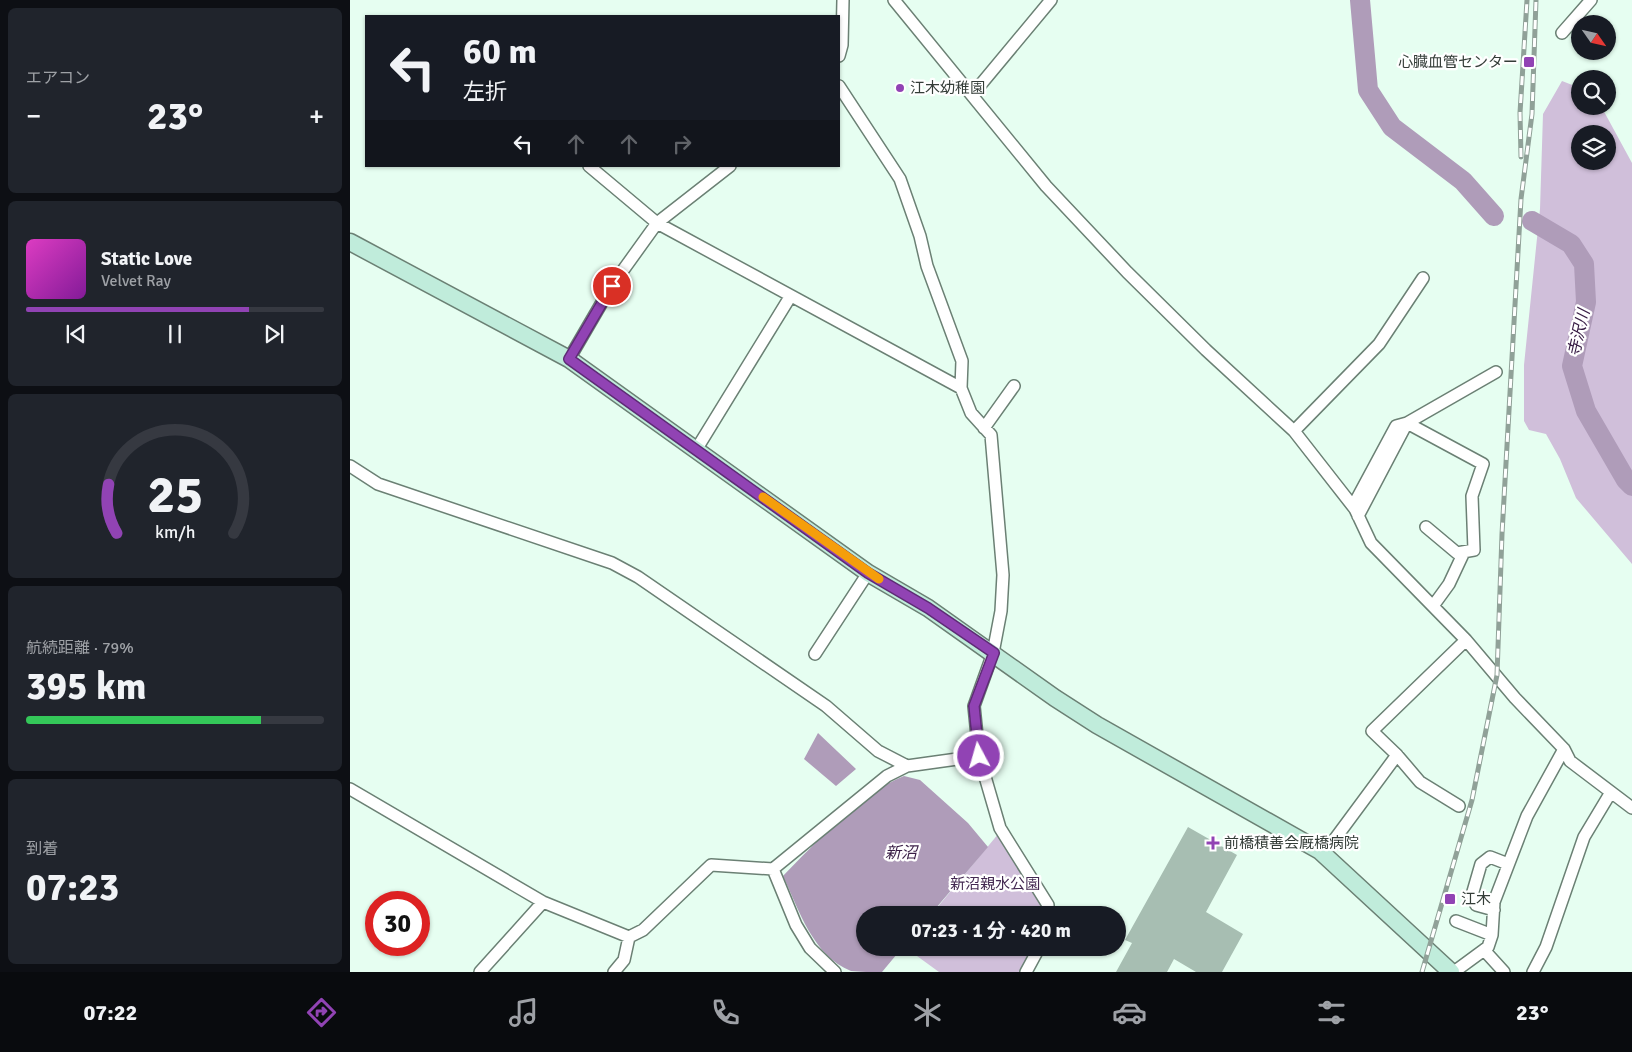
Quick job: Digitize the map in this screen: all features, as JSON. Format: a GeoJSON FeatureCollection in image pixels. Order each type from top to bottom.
{"type":"FeatureCollection","features":[{"type":"Feature","properties":{"kind":"street"},"geometry":{"type":"LineString","coordinates":[[840,52],[842,45],[843,0]]}},
{"type":"Feature","properties":{"kind":"street"},"geometry":{"type":"LineString","coordinates":[[894,0],[1046,186],[1127,272],[1206,350],[1294,431],[1356,511],[1371,543],[1466,640],[1515,698],[1564,749],[1570,761],[1632,808]]}},
{"type":"Feature","properties":{"kind":"street"},"geometry":{"type":"LineString","coordinates":[[972,95],[1051,0]]}},
{"type":"Feature","properties":{"kind":"street"},"geometry":{"type":"LineString","coordinates":[[1562,33],[1591,0]]}},
{"type":"Feature","properties":{"kind":"street"},"geometry":{"type":"LineString","coordinates":[[840,88],[900,179],[920,236],[927,266],[962,361],[961,388],[971,413],[991,435],[1003,575],[1001,611],[994,653],[974,706],[979,756],[1000,828],[1048,906]]}},
{"type":"Feature","properties":{"kind":"street"},"geometry":{"type":"LineString","coordinates":[[590,167],[657,223],[790,297],[961,388]]}},
{"type":"Feature","properties":{"kind":"street"},"geometry":{"type":"LineString","coordinates":[[569,359],[611,287],[657,223],[729,167]]}},
{"type":"Feature","properties":{"kind":"street"},"geometry":{"type":"LineString","coordinates":[[350,242],[569,359],[868,573],[928,608],[1097,725],[1295,835],[1323,855],[1452,972],[1488,947],[1492,935],[1494,902],[1508,864],[1527,816],[1564,749]]}},
{"type":"Feature","properties":{"kind":"street"},"geometry":{"type":"LineString","coordinates":[[1294,431],[1379,344],[1423,278]]}},
{"type":"Feature","properties":{"kind":"street"},"geometry":{"type":"LineString","coordinates":[[696,450],[790,297]]}},
{"type":"Feature","properties":{"kind":"street"},"geometry":{"type":"LineString","coordinates":[[1356,511],[1396,426],[1407,423],[1496,372]]}},
{"type":"Feature","properties":{"kind":"street"},"geometry":{"type":"LineString","coordinates":[[984,428],[1014,386]]}},
{"type":"Feature","properties":{"kind":"street"},"geometry":{"type":"LineString","coordinates":[[1407,423],[1482,464],[1472,496],[1474,550],[1457,553],[1426,527]]}},
{"type":"Feature","properties":{"kind":"street"},"geometry":{"type":"LineString","coordinates":[[350,466],[378,484],[612,563],[638,577],[826,706],[878,750],[907,766]]}},
{"type":"Feature","properties":{"kind":"street"},"geometry":{"type":"LineString","coordinates":[[1433,606],[1449,584],[1464,552]]}},
{"type":"Feature","properties":{"kind":"street"},"geometry":{"type":"LineString","coordinates":[[815,654],[868,573]]}},
{"type":"Feature","properties":{"kind":"street"},"geometry":{"type":"LineString","coordinates":[[1458,806],[1420,782],[1397,755],[1372,731],[1466,640]]}},
{"type":"Feature","properties":{"kind":"street"},"geometry":{"type":"LineString","coordinates":[[1323,855],[1397,755]]}},
{"type":"Feature","properties":{"kind":"street"},"geometry":{"type":"LineString","coordinates":[[350,789],[543,902],[629,937],[643,930],[711,865],[773,870],[887,776],[907,766],[979,756]]}},
{"type":"Feature","properties":{"kind":"street"},"geometry":{"type":"LineString","coordinates":[[1533,972],[1546,947],[1584,837],[1611,792]]}},
{"type":"Feature","properties":{"kind":"street"},"geometry":{"type":"LineString","coordinates":[[1494,910],[1476,905],[1472,895],[1480,864],[1490,857],[1508,864]]}},
{"type":"Feature","properties":{"kind":"street"},"geometry":{"type":"LineString","coordinates":[[773,870],[796,925],[810,948],[835,972]]}},
{"type":"Feature","properties":{"kind":"street"},"geometry":{"type":"LineString","coordinates":[[480,972],[543,902]]}},
{"type":"Feature","properties":{"kind":"street"},"geometry":{"type":"LineString","coordinates":[[1456,921],[1492,935]]}},
{"type":"Feature","properties":{"kind":"street"},"geometry":{"type":"LineString","coordinates":[[614,972],[624,960],[629,937]]}},
{"type":"Feature","properties":{"kind":"street"},"geometry":{"type":"LineString","coordinates":[[1484,950],[1504,972]]}},
{"type":"Feature","properties":{"kind":"street"},"geometry":{"type":"LineString","coordinates":[[1026,972],[1035,956]]}},
{"type":"Feature","properties":{"kind":"green space"},"geometry":{"type":"Polygon","coordinates":[[[1562,81],[1571,84],[1571,115],[1606,115],[1611,125],[1571,125],[1571,170],[1616,170],[1616,134],[1632,163],[1632,564],[1576,498],[1560,459],[1546,434],[1529,430],[1524,421],[1524,365],[1540,209],[1543,114],[1562,81]]]}},
{"type":"Feature","properties":{"kind":"green space","name":"新沼親水公園"},"geometry":{"type":"Polygon","coordinates":[[[999,833],[1045,906],[938,906],[999,833]]]}},
{"type":"Feature","properties":{"kind":"green space"},"geometry":{"type":"Polygon","coordinates":[[[917,956],[1029,956],[1019,972],[939,972],[917,956]]]}},
{"type":"Feature","properties":{"kind":"water"},"geometry":{"type":"Polygon","coordinates":[[[818,733],[856,769],[836,786],[804,759],[818,733]]]}},
{"type":"Feature","properties":{"kind":"water","name":"新沼"},"geometry":{"type":"Polygon","coordinates":[[[904,776],[920,780],[968,823],[988,847],[938,906],[856,906],[856,956],[895,956],[882,972],[851,971],[827,955],[817,943],[809,931],[783,876],[840,820],[856,806],[889,783],[904,776]]]}},
{"type":"Feature","properties":{"kind":"building"},"geometry":{"type":"Polygon","coordinates":[[[1188,827],[1237,855],[1206,912],[1243,934],[1222,972],[1196,972],[1174,959],[1167,972],[1116,972],[1132,943],[1126,940],[1188,827]]]}},
{"type":"Feature","properties":{"kind":"waterway","name":"寺沢川"},"geometry":{"type":"LineString","coordinates":[[1360,0],[1368,90],[1392,127],[1463,181],[1494,216]]}},
{"type":"Feature","properties":{"kind":"waterway","name":"寺沢川"},"geometry":{"type":"LineString","coordinates":[[1532,221],[1571,244],[1584,264],[1586,302],[1572,366],[1586,411],[1626,480],[1632,486]]}},
{"type":"Feature","properties":{"kind":"railway"},"geometry":{"type":"LineString","coordinates":[[1521,157],[1520,113],[1527,0]]}},
{"type":"Feature","properties":{"kind":"railway"},"geometry":{"type":"LineString","coordinates":[[1422,972],[1472,800],[1497,675],[1502,534],[1521,199],[1532,114],[1536,0]]}},
{"type":"Feature","properties":{"kind":"slow traffic"},"geometry":{"type":"LineString","coordinates":[[763,497],[879,579]]}},
{"type":"Feature","properties":{"kind":"place","name":"心臓血管センター"},"geometry":{"type":"Point","coordinates":[1529,62]}},
{"type":"Feature","properties":{"kind":"place","name":"江木幼稚園"},"geometry":{"type":"Point","coordinates":[900,88]}},
{"type":"Feature","properties":{"kind":"place","name":"前橋積善会厩橋病院"},"geometry":{"type":"Point","coordinates":[1213,843]}},
{"type":"Feature","properties":{"kind":"place","name":"江木"},"geometry":{"type":"Point","coordinates":[1450,899]}},
{"type":"Feature","properties":{"kind":"route"},"geometry":{"type":"LineString","coordinates":[[612,286],[569,359],[868,573],[928,608],[994,653],[974,706],[979,756]]}}]}
